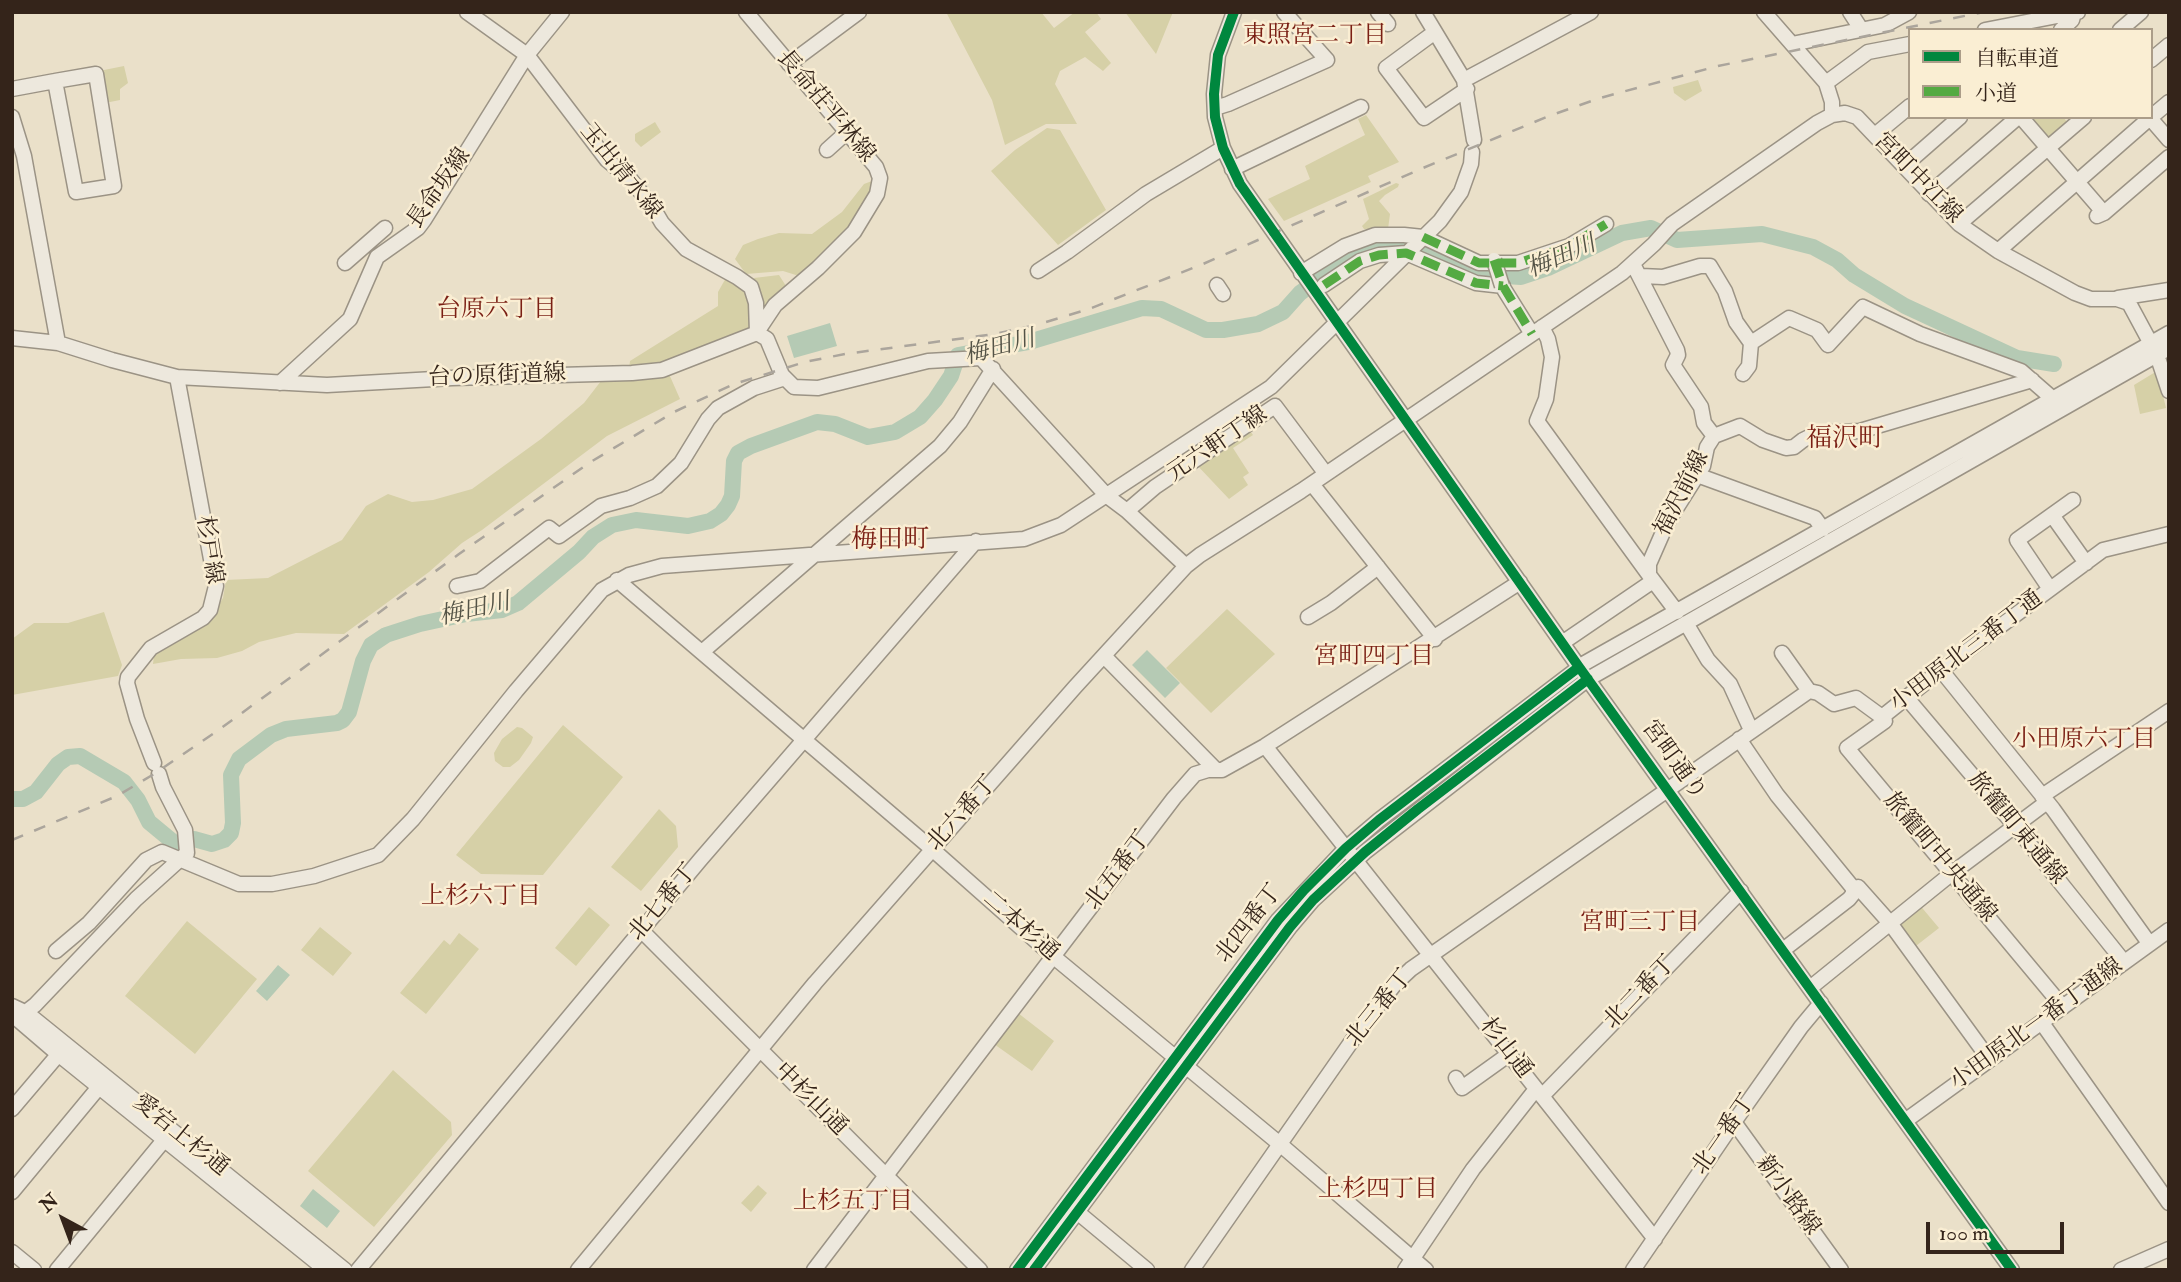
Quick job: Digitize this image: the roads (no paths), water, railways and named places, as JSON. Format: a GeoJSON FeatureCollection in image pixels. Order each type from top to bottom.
{"type":"FeatureCollection","features":[{"type":"Feature","properties":{"kind":"street","name":"玉出清水線"},"geometry":{"type":"LineString","coordinates":[[467,12],[527,55],[607,160],[631,180],[686,249],[751,287],[756,303],[757,332]]}},
{"type":"Feature","properties":{"kind":"street","name":"長命坂線"},"geometry":{"type":"LineString","coordinates":[[377,257],[418,228],[527,55],[562,12]]}},
{"type":"Feature","properties":{"kind":"street","name":"長命荘平林線"},"geometry":{"type":"LineString","coordinates":[[746,12],[876,167],[880,178],[877,194],[854,232],[775,305],[757,332]]}},
{"type":"Feature","properties":{"kind":"street"},"geometry":{"type":"LineString","coordinates":[[789,64],[859,12]]}},
{"type":"Feature","properties":{"kind":"street","name":"宮町通り"},"geometry":{"type":"LineString","coordinates":[[1234,12],[1218,55],[1214,77],[1215,108],[1223,148],[1232,169],[1302,274],[1319,288],[1338,323],[1404,421],[2012,1270]]}},
{"type":"Feature","properties":{"kind":"street"},"geometry":{"type":"LineString","coordinates":[[1215,108],[1327,60],[1284,12]]}},
{"type":"Feature","properties":{"kind":"street"},"geometry":{"type":"LineString","coordinates":[[56,951],[89,923],[146,860],[162,852],[184,854],[193,866],[239,884],[272,884],[314,876],[378,855],[413,819],[602,590],[617,580],[662,566],[1024,539],[1061,525],[1271,387],[1440,221],[1461,192],[1471,164],[1473,146],[1466,85],[1423,12]]}},
{"type":"Feature","properties":{"kind":"street"},"geometry":{"type":"LineString","coordinates":[[1434,32],[1386,68],[1424,118],[1466,85],[1591,12]]}},
{"type":"Feature","properties":{"kind":"street"},"geometry":{"type":"LineString","coordinates":[[1404,421],[1537,330],[1637,270],[1654,244],[1669,228],[1817,123],[1832,116],[1832,102],[1826,83],[1765,12]]}},
{"type":"Feature","properties":{"kind":"street"},"geometry":{"type":"LineString","coordinates":[[1850,12],[1861,29]]}},
{"type":"Feature","properties":{"kind":"street"},"geometry":{"type":"LineString","coordinates":[[1792,44],[1885,25],[1909,12]]}},
{"type":"Feature","properties":{"kind":"street"},"geometry":{"type":"LineString","coordinates":[[2122,28],[2141,12]]}},
{"type":"Feature","properties":{"kind":"street"},"geometry":{"type":"LineString","coordinates":[[2002,28],[2076,13]]}},
{"type":"Feature","properties":{"kind":"street"},"geometry":{"type":"LineString","coordinates":[[2063,28],[2076,13]]}},
{"type":"Feature","properties":{"kind":"street"},"geometry":{"type":"LineString","coordinates":[[1826,83],[1868,52],[1908,44]]}},
{"type":"Feature","properties":{"kind":"street"},"geometry":{"type":"LineString","coordinates":[[2153,58],[2169,45]]}},
{"type":"Feature","properties":{"kind":"street"},"geometry":{"type":"LineString","coordinates":[[12,89],[55,81],[96,74],[114,186],[76,192],[55,81]]}},
{"type":"Feature","properties":{"kind":"street"},"geometry":{"type":"LineString","coordinates":[[2153,115],[2169,102]]}},
{"type":"Feature","properties":{"kind":"street"},"geometry":{"type":"LineString","coordinates":[[1232,169],[1361,107]]}},
{"type":"Feature","properties":{"kind":"street"},"geometry":{"type":"LineString","coordinates":[[1875,135],[1908,108]]}},
{"type":"Feature","properties":{"kind":"street","name":"宮町中江線"},"geometry":{"type":"LineString","coordinates":[[1832,116],[1845,113],[1857,117],[1959,224],[1998,251],[2075,293],[2091,299],[2117,299],[2169,290]]}},
{"type":"Feature","properties":{"kind":"street"},"geometry":{"type":"LineString","coordinates":[[12,117],[24,156],[58,343]]}},
{"type":"Feature","properties":{"kind":"street"},"geometry":{"type":"LineString","coordinates":[[1904,166],[1958,119]]}},
{"type":"Feature","properties":{"kind":"street"},"geometry":{"type":"LineString","coordinates":[[1929,194],[2018,119]]}},
{"type":"Feature","properties":{"kind":"street"},"geometry":{"type":"LineString","coordinates":[[2022,119],[2076,181],[2101,215],[2169,158]]}},
{"type":"Feature","properties":{"kind":"street"},"geometry":{"type":"LineString","coordinates":[[1959,224],[2082,119]]}},
{"type":"Feature","properties":{"kind":"street"},"geometry":{"type":"LineString","coordinates":[[1998,251],[2149,119]]}},
{"type":"Feature","properties":{"kind":"street"},"geometry":{"type":"LineString","coordinates":[[2153,119],[2169,140]]}},
{"type":"Feature","properties":{"kind":"street"},"geometry":{"type":"LineString","coordinates":[[827,150],[846,132]]}},
{"type":"Feature","properties":{"kind":"street"},"geometry":{"type":"LineString","coordinates":[[1038,271],[1146,194],[1223,148]]}},
{"type":"Feature","properties":{"kind":"street"},"geometry":{"type":"LineString","coordinates":[[1302,274],[1330,254],[1366,237],[1395,234],[1422,238],[1479,263],[1518,262],[1569,246],[1606,224]]}},
{"type":"Feature","properties":{"kind":"street"},"geometry":{"type":"LineString","coordinates":[[345,263],[385,228]]}},
{"type":"Feature","properties":{"kind":"street"},"geometry":{"type":"LineString","coordinates":[[280,383],[350,319],[377,257],[367,244]]}},
{"type":"Feature","properties":{"kind":"street"},"geometry":{"type":"LineString","coordinates":[[1319,288],[1360,261],[1379,255],[1407,253],[1476,283],[1502,286]]}},
{"type":"Feature","properties":{"kind":"street"},"geometry":{"type":"LineString","coordinates":[[1494,260],[1502,286],[1537,330],[1548,339],[1552,358],[1546,399],[1536,421],[1682,617],[1708,660],[1730,684],[1751,730]]}},
{"type":"Feature","properties":{"kind":"street"},"geometry":{"type":"LineString","coordinates":[[1637,270],[1663,277],[1700,266],[1710,266],[1724,291],[1736,322],[1751,343],[1749,366],[1743,374]]}},
{"type":"Feature","properties":{"kind":"street","name":"福沢前線"},"geometry":{"type":"LineString","coordinates":[[1637,270],[1677,350],[1678,355],[1673,365],[1701,407],[1704,423],[1714,436],[1707,447],[1703,466],[1667,523],[1649,564],[1651,578]]}},
{"type":"Feature","properties":{"kind":"street"},"geometry":{"type":"LineString","coordinates":[[2117,299],[2129,303],[2159,348],[2169,391]]}},
{"type":"Feature","properties":{"kind":"street"},"geometry":{"type":"LineString","coordinates":[[1751,343],[1789,318],[1817,330],[1828,345],[1863,307],[1920,334],[2021,371],[2052,398]]}},
{"type":"Feature","properties":{"kind":"street"},"geometry":{"type":"LineString","coordinates":[[757,332],[767,339],[785,378],[794,387],[818,388],[928,361],[981,358],[1107,496],[1186,566]]}},
{"type":"Feature","properties":{"kind":"street","name":"台の原街道線"},"geometry":{"type":"LineString","coordinates":[[12,338],[58,343],[177,377],[327,385],[662,370],[757,332]]}},
{"type":"Feature","properties":{"kind":"street"},"geometry":{"type":"LineString","coordinates":[[1682,617],[2159,348],[2169,332]]}},
{"type":"Feature","properties":{"kind":"street"},"geometry":{"type":"LineString","coordinates":[[1682,617],[1823,530],[2052,398],[2159,348]]}},
{"type":"Feature","properties":{"kind":"street"},"geometry":{"type":"LineString","coordinates":[[702,652],[940,446],[960,422],[993,369]]}},
{"type":"Feature","properties":{"kind":"street","name":"杉戸線"},"geometry":{"type":"LineString","coordinates":[[177,377],[216,586],[210,610],[203,618],[151,648],[128,677],[127,683],[137,719],[163,787],[186,830],[184,854]]}},
{"type":"Feature","properties":{"kind":"street"},"geometry":{"type":"LineString","coordinates":[[457,586],[480,581],[549,527],[559,536],[601,506],[657,486],[681,463],[718,408],[754,388],[785,378]]}},
{"type":"Feature","properties":{"kind":"street"},"geometry":{"type":"LineString","coordinates":[[1714,436],[1740,426],[1763,440],[1786,448],[1794,447],[1817,433],[1860,431],[2032,380]]}},
{"type":"Feature","properties":{"kind":"street","name":"元六軒丁線"},"geometry":{"type":"LineString","coordinates":[[1127,511],[1155,487],[1275,406],[1326,474]]}},
{"type":"Feature","properties":{"kind":"street","name":"北六番丁"},"geometry":{"type":"LineString","coordinates":[[578,1270],[760,1050],[932,849],[1186,566],[1404,421]]}},
{"type":"Feature","properties":{"kind":"street"},"geometry":{"type":"LineString","coordinates":[[1697,475],[1815,518],[1823,530]]}},
{"type":"Feature","properties":{"kind":"street"},"geometry":{"type":"LineString","coordinates":[[1312,484],[1435,639]]}},
{"type":"Feature","properties":{"kind":"street"},"geometry":{"type":"LineString","coordinates":[[2050,589],[2017,540],[2073,500]]}},
{"type":"Feature","properties":{"kind":"street"},"geometry":{"type":"LineString","coordinates":[[2052,515],[2086,563]]}},
{"type":"Feature","properties":{"kind":"street","name":"小田原北三番丁通"},"geometry":{"type":"LineString","coordinates":[[1809,691],[1818,693],[1834,704],[1856,698],[1882,717],[2104,550],[2169,534]]}},
{"type":"Feature","properties":{"kind":"street","name":"北七番丁"},"geometry":{"type":"LineString","coordinates":[[358,1270],[641,930],[976,541]]}},
{"type":"Feature","properties":{"kind":"street"},"geometry":{"type":"LineString","coordinates":[[1308,617],[1378,567]]}},
{"type":"Feature","properties":{"kind":"street"},"geometry":{"type":"LineString","coordinates":[[1562,643],[1651,578]]}},
{"type":"Feature","properties":{"kind":"street","name":"二本杉通"},"geometry":{"type":"LineString","coordinates":[[617,580],[1054,957],[1281,1145],[1409,1264],[1426,1270]]}},
{"type":"Feature","properties":{"kind":"street","name":"北五番丁"},"geometry":{"type":"LineString","coordinates":[[814,1270],[1195,774],[1222,770],[1265,746],[1520,582]]}},
{"type":"Feature","properties":{"kind":"street","name":"北四番丁"},"geometry":{"type":"LineString","coordinates":[[1181,1062],[1278,920],[1346,848],[1579,667],[1682,617]]}},
{"type":"Feature","properties":{"kind":"street","name":"北四番丁"},"geometry":{"type":"LineString","coordinates":[[1017,1270],[1072,1208],[1181,1062],[1314,900],[1355,860],[1418,809],[1588,679],[1682,617]]}},
{"type":"Feature","properties":{"kind":"street"},"geometry":{"type":"LineString","coordinates":[[1667,789],[1809,691],[1783,653]]}},
{"type":"Feature","properties":{"kind":"street"},"geometry":{"type":"LineString","coordinates":[[1104,656],[1216,770]]}},
{"type":"Feature","properties":{"kind":"street"},"geometry":{"type":"LineString","coordinates":[[1941,670],[2044,799],[2149,943]]}},
{"type":"Feature","properties":{"kind":"street","name":"旅籠町東通線"},"geometry":{"type":"LineString","coordinates":[[1906,697],[2124,962]]}},
{"type":"Feature","properties":{"kind":"street"},"geometry":{"type":"LineString","coordinates":[[1810,988],[1951,874],[2015,827],[2044,799],[2169,711]]}},
{"type":"Feature","properties":{"kind":"street","name":"旅籠町中央通線"},"geometry":{"type":"LineString","coordinates":[[1882,717],[1885,721],[1847,748],[2063,1007]]}},
{"type":"Feature","properties":{"kind":"street"},"geometry":{"type":"LineString","coordinates":[[1739,739],[1777,795],[1853,888],[1849,899],[1783,950]]}},
{"type":"Feature","properties":{"kind":"street","name":"杉山通"},"geometry":{"type":"LineString","coordinates":[[1265,746],[1655,1239]]}},
{"type":"Feature","properties":{"kind":"street","name":"北三番丁"},"geometry":{"type":"LineString","coordinates":[[1192,1270],[1391,989],[1412,969],[1667,789]]}},
{"type":"Feature","properties":{"kind":"street"},"geometry":{"type":"LineString","coordinates":[[16,1014],[184,854]]}},
{"type":"Feature","properties":{"kind":"street"},"geometry":{"type":"LineString","coordinates":[[1853,888],[1858,887],[1890,923],[1989,1059]]}},
{"type":"Feature","properties":{"kind":"street","name":"北二番丁"},"geometry":{"type":"LineString","coordinates":[[1409,1264],[1473,1169],[1539,1092],[1741,891]]}},
{"type":"Feature","properties":{"kind":"street","name":"中杉山通"},"geometry":{"type":"LineString","coordinates":[[641,930],[980,1270]]}},
{"type":"Feature","properties":{"kind":"street","name":"小田原北一番丁通線"},"geometry":{"type":"LineString","coordinates":[[1905,1121],[2169,930]]}},
{"type":"Feature","properties":{"kind":"street","name":"北一番丁"},"geometry":{"type":"LineString","coordinates":[[1633,1270],[1734,1122],[1821,1003]]}},
{"type":"Feature","properties":{"kind":"street","name":"愛宕上杉通"},"geometry":{"type":"LineString","coordinates":[[16,1014],[168,1135],[345,1270]]}},
{"type":"Feature","properties":{"kind":"street"},"geometry":{"type":"LineString","coordinates":[[2042,1023],[2169,1203]]}},
{"type":"Feature","properties":{"kind":"street"},"geometry":{"type":"LineString","coordinates":[[12,1109],[62,1050]]}},
{"type":"Feature","properties":{"kind":"street","name":"愛宕上杉通"},"geometry":{"type":"LineString","coordinates":[[62,1050],[99,1087],[168,1135],[326,1270]]}},
{"type":"Feature","properties":{"kind":"street"},"geometry":{"type":"LineString","coordinates":[[1456,1078],[1462,1088],[1508,1055]]}},
{"type":"Feature","properties":{"kind":"street"},"geometry":{"type":"LineString","coordinates":[[12,1192],[99,1087]]}},
{"type":"Feature","properties":{"kind":"street","name":"新小路線"},"geometry":{"type":"LineString","coordinates":[[1734,1122],[1841,1270]]}},
{"type":"Feature","properties":{"kind":"street"},"geometry":{"type":"LineString","coordinates":[[57,1270],[168,1135]]}},
{"type":"Feature","properties":{"kind":"street"},"geometry":{"type":"LineString","coordinates":[[1072,1208],[1147,1270]]}},
{"type":"Feature","properties":{"kind":"street","name":"北四番丁"},"geometry":{"type":"LineString","coordinates":[[1034,1270],[1072,1208]]}},
{"type":"Feature","properties":{"kind":"street"},"geometry":{"type":"LineString","coordinates":[[2121,1270],[2169,1249]]}},
{"type":"Feature","properties":{"kind":"street"},"geometry":{"type":"LineString","coordinates":[[12,1252],[34,1270]]}},
{"type":"Feature","properties":{"kind":"waterway","name":"梅田川"},"geometry":{"type":"LineString","coordinates":[[12,799],[23,799],[36,792],[58,764],[68,757],[80,756],[124,782],[138,800],[149,822],[178,846],[194,839],[212,844],[224,840],[231,833],[233,823],[231,775],[239,759],[271,735],[286,729],[343,720],[349,712],[363,661],[371,645],[386,635],[420,624],[466,614],[502,610],[518,603],[593,537],[612,525],[636,520],[688,526],[710,521],[728,505],[732,496],[734,461],[738,453],[751,446],[817,422],[835,424],[868,437],[895,432],[920,417],[935,400],[951,376],[958,355],[1029,342],[1142,308],[1161,309],[1206,330],[1258,324],[1283,312],[1300,293],[1352,255],[1372,246],[1404,242],[1435,251],[1462,265],[1491,275],[1521,277],[1548,268],[1622,233],[1651,228],[1677,240],[1762,234],[1813,247],[1905,306],[2017,358],[2054,364]]}},
{"type":"Feature","properties":{"kind":"railway"},"geometry":{"type":"LineString","coordinates":[[12,840],[117,796],[154,774],[589,463],[674,412],[734,384],[805,362],[845,354],[995,334],[1036,325],[1089,309],[1203,264],[1423,168],[1600,98],[1718,66],[1984,12]]}},
{"type":"Feature","properties":{"kind":"district","name":"東照宮二丁目"},"geometry":{"type":"Point","coordinates":[1315,37]}},
{"type":"Feature","properties":{"kind":"district","name":"台原六丁目"},"geometry":{"type":"Point","coordinates":[497,311]}},
{"type":"Feature","properties":{"kind":"district","name":"福沢町"},"geometry":{"type":"Point","coordinates":[1845,440]}},
{"type":"Feature","properties":{"kind":"district","name":"梅田町"},"geometry":{"type":"Point","coordinates":[890,541]}},
{"type":"Feature","properties":{"kind":"district","name":"宮町四丁目"},"geometry":{"type":"Point","coordinates":[1374,658]}},
{"type":"Feature","properties":{"kind":"district","name":"小田原六丁目"},"geometry":{"type":"Point","coordinates":[2084,741]}},
{"type":"Feature","properties":{"kind":"district","name":"上杉六丁目"},"geometry":{"type":"Point","coordinates":[481,898]}},
{"type":"Feature","properties":{"kind":"district","name":"宮町三丁目"},"geometry":{"type":"Point","coordinates":[1640,924]}},
{"type":"Feature","properties":{"kind":"district","name":"上杉四丁目"},"geometry":{"type":"Point","coordinates":[1378,1191]}},
{"type":"Feature","properties":{"kind":"district","name":"上杉五丁目"},"geometry":{"type":"Point","coordinates":[853,1203]}}]}
